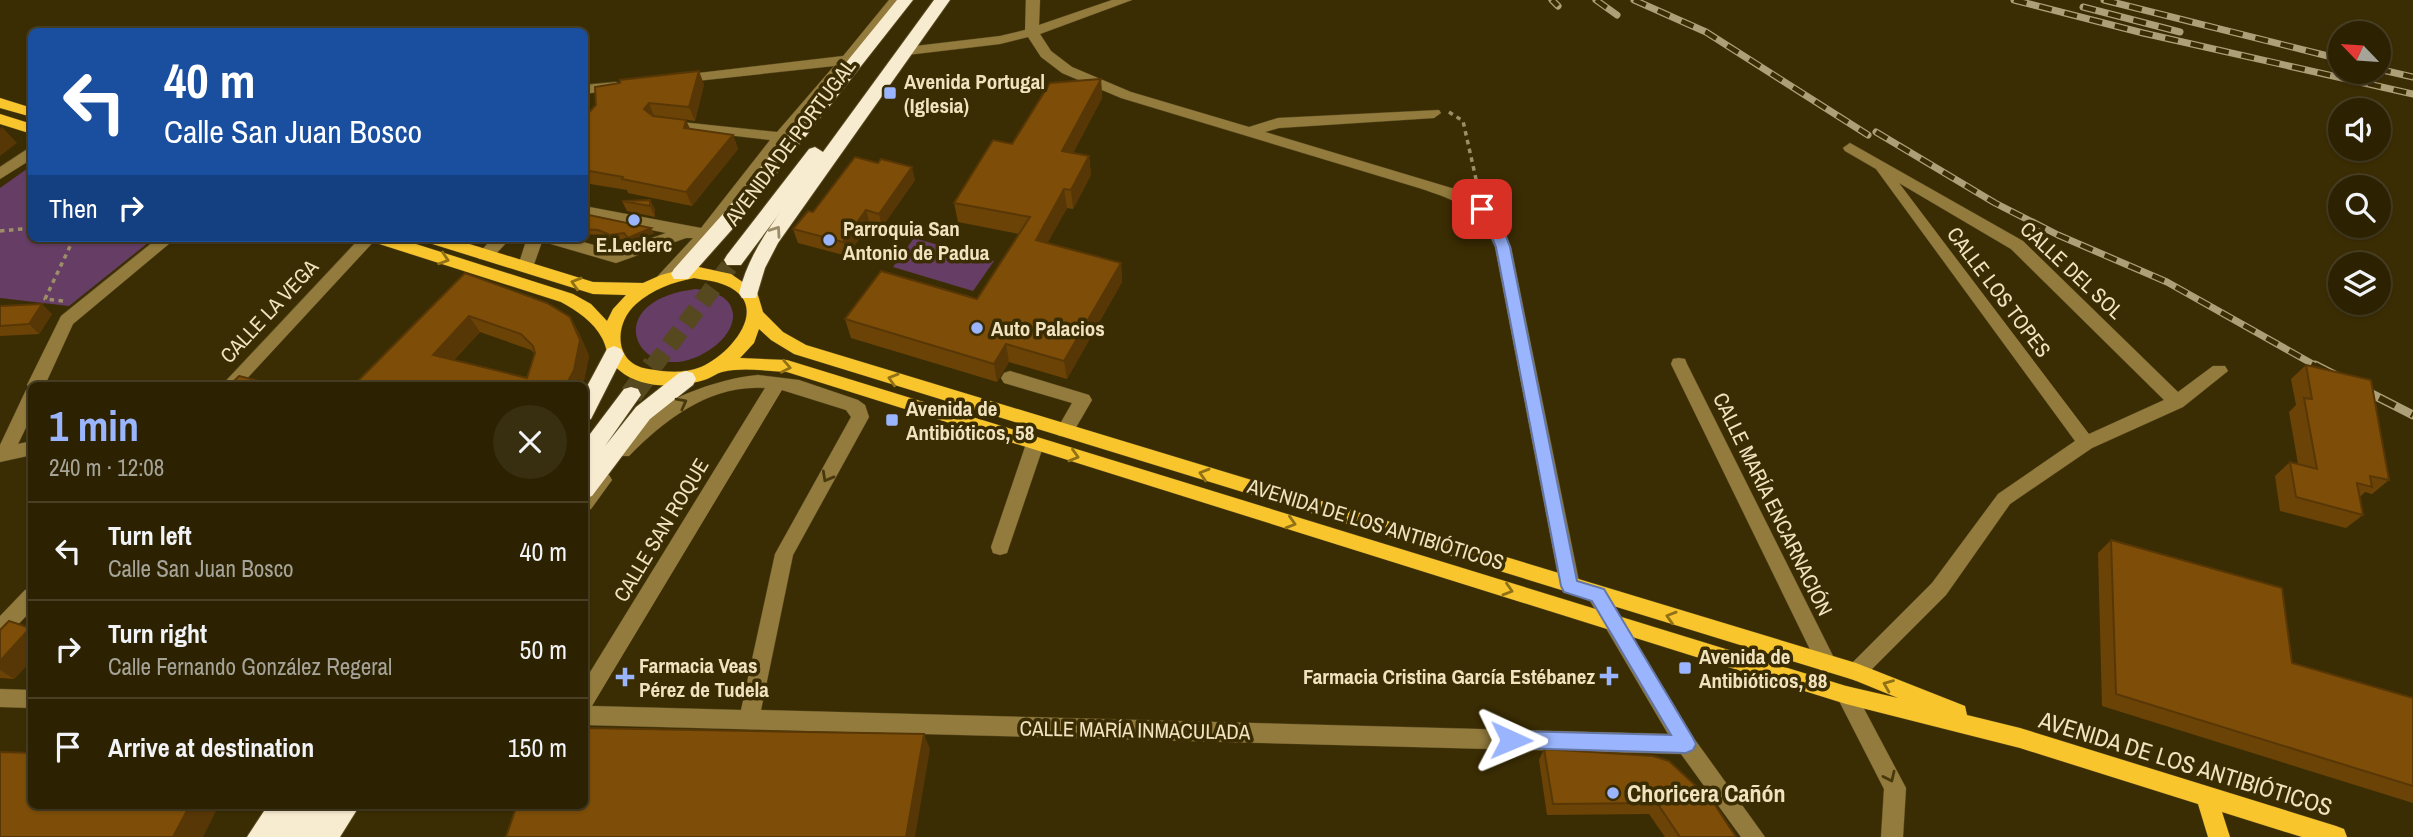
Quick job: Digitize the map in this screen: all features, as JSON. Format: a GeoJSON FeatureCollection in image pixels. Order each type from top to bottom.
{"type":"FeatureCollection","features":[{"type":"Feature","properties":{"kind":"highway"},"geometry":{"type":"LineString","coordinates":[[681,274],[716,237],[905,0]]}},
{"type":"Feature","properties":{"kind":"highway"},"geometry":{"type":"LineString","coordinates":[[881,57],[917,0]]}},
{"type":"Feature","properties":{"kind":"highway"},"geometry":{"type":"LineString","coordinates":[[881,57],[930,0]]}},
{"type":"Feature","properties":{"kind":"highway"},"geometry":{"type":"LineString","coordinates":[[749,293],[755,268],[770,240],[942,0]]}},
{"type":"Feature","properties":{"kind":"highway","name":"AVENIDA DE PORTUGAL"},"geometry":{"type":"LineString","coordinates":[[729,258],[881,57]]}},
{"type":"Feature","properties":{"kind":"highway"},"geometry":{"type":"LineString","coordinates":[[588,403],[612,345]]}},
{"type":"Feature","properties":{"kind":"highway"},"geometry":{"type":"LineString","coordinates":[[588,485],[643,412],[686,379]]}},
{"type":"Feature","properties":{"kind":"highway"},"geometry":{"type":"LineString","coordinates":[[588,434],[626,393],[588,453]]}},
{"type":"Feature","properties":{"kind":"highway"},"geometry":{"type":"LineString","coordinates":[[260,837],[281,809]]}},
{"type":"Feature","properties":{"kind":"highway"},"geometry":{"type":"LineString","coordinates":[[279,837],[301,809]]}},
{"type":"Feature","properties":{"kind":"highway"},"geometry":{"type":"LineString","coordinates":[[300,837],[321,809]]}},
{"type":"Feature","properties":{"kind":"highway"},"geometry":{"type":"LineString","coordinates":[[324,837],[344,809]]}},
{"type":"Feature","properties":{"kind":"main road"},"geometry":{"type":"LineString","coordinates":[[0,103],[28,112]]}},
{"type":"Feature","properties":{"kind":"main road"},"geometry":{"type":"LineString","coordinates":[[0,119],[28,128]]}},
{"type":"Feature","properties":{"kind":"main road"},"geometry":{"type":"LineString","coordinates":[[392,242],[567,298],[585,308],[612,345],[622,365],[634,373],[658,379],[686,379],[719,366],[734,356],[746,343],[754,330],[757,316],[749,293],[740,285],[717,274],[681,274],[643,289],[619,313],[612,345]]}},
{"type":"Feature","properties":{"kind":"main road"},"geometry":{"type":"LineString","coordinates":[[444,242],[593,288],[643,289]]}},
{"type":"Feature","properties":{"kind":"main road","name":"AVENIDA DE LOS ANTIBIÓTICOS"},"geometry":{"type":"LineString","coordinates":[[757,316],[777,336],[800,350],[1856,672],[2020,738]]}},
{"type":"Feature","properties":{"kind":"main road","name":"AVENIDA DE LOS ANTIBIÓTICOS"},"geometry":{"type":"LineString","coordinates":[[719,366],[752,363],[787,366],[1846,695],[2020,738],[2336,837]]}},
{"type":"Feature","properties":{"kind":"main road"},"geometry":{"type":"LineString","coordinates":[[2207,797],[2219,837]]}},
{"type":"Feature","properties":{"kind":"street"},"geometry":{"type":"LineString","coordinates":[[663,279],[849,61],[896,0]]}},
{"type":"Feature","properties":{"kind":"street"},"geometry":{"type":"LineString","coordinates":[[1033,0],[1031,32],[1046,54],[1067,70],[1126,95],[1424,184],[1482,209],[1492,221],[1503,247],[1570,586]]}},
{"type":"Feature","properties":{"kind":"street"},"geometry":{"type":"LineString","coordinates":[[907,51],[1000,40],[1125,0]]}},
{"type":"Feature","properties":{"kind":"street"},"geometry":{"type":"LineString","coordinates":[[669,80],[849,61]]}},
{"type":"Feature","properties":{"kind":"street"},"geometry":{"type":"LineString","coordinates":[[588,89],[628,84]]}},
{"type":"Feature","properties":{"kind":"street"},"geometry":{"type":"LineString","coordinates":[[798,119],[826,101]]}},
{"type":"Feature","properties":{"kind":"street"},"geometry":{"type":"LineString","coordinates":[[1251,131],[1278,123],[1434,113]]}},
{"type":"Feature","properties":{"kind":"street"},"geometry":{"type":"LineString","coordinates":[[659,122],[782,137]]}},
{"type":"Feature","properties":{"kind":"street","name":"CALLE DEL SOL"},"geometry":{"type":"LineString","coordinates":[[1850,148],[2017,245],[2177,402]]}},
{"type":"Feature","properties":{"kind":"street"},"geometry":{"type":"LineString","coordinates":[[0,174],[28,154]]}},
{"type":"Feature","properties":{"kind":"street","name":"CALLE LOS TOPES"},"geometry":{"type":"LineString","coordinates":[[1878,166],[2086,443]]}},
{"type":"Feature","properties":{"kind":"street"},"geometry":{"type":"LineString","coordinates":[[588,212],[704,234]]}},
{"type":"Feature","properties":{"kind":"street"},"geometry":{"type":"LineString","coordinates":[[564,242],[617,257],[685,232]]}},
{"type":"Feature","properties":{"kind":"street"},"geometry":{"type":"LineString","coordinates":[[37,382],[67,320],[163,242]]}},
{"type":"Feature","properties":{"kind":"street","name":"CALLE LA VEGA"},"geometry":{"type":"LineString","coordinates":[[234,382],[365,242]]}},
{"type":"Feature","properties":{"kind":"street"},"geometry":{"type":"LineString","coordinates":[[485,255],[499,242]]}},
{"type":"Feature","properties":{"kind":"street"},"geometry":{"type":"LineString","coordinates":[[526,267],[534,242]]}},
{"type":"Feature","properties":{"kind":"street","name":"CALLE MARÍA ENCARNACIÓN"},"geometry":{"type":"LineString","coordinates":[[1679,364],[1827,664]]}},
{"type":"Feature","properties":{"kind":"street"},"geometry":{"type":"LineString","coordinates":[[1856,672],[1939,589],[2004,499],[2086,443],[2177,402],[2219,371]]}},
{"type":"Feature","properties":{"kind":"street"},"geometry":{"type":"LineString","coordinates":[[1010,378],[1083,400],[1065,431]]}},
{"type":"Feature","properties":{"kind":"street"},"geometry":{"type":"LineString","coordinates":[[588,499],[639,434],[675,407],[717,389],[739,384],[777,383],[852,405],[859,410],[860,417],[784,554],[749,720]]}},
{"type":"Feature","properties":{"kind":"street","name":"CALLE SAN ROQUE"},"geometry":{"type":"LineString","coordinates":[[588,694],[777,383]]}},
{"type":"Feature","properties":{"kind":"street"},"geometry":{"type":"LineString","coordinates":[[2,455],[28,403]]}},
{"type":"Feature","properties":{"kind":"street"},"geometry":{"type":"LineString","coordinates":[[1000,547],[1035,444]]}},
{"type":"Feature","properties":{"kind":"street"},"geometry":{"type":"LineString","coordinates":[[2,455],[28,450]]}},
{"type":"Feature","properties":{"kind":"street"},"geometry":{"type":"LineString","coordinates":[[1598,595],[1686,744],[1754,837]]}},
{"type":"Feature","properties":{"kind":"street"},"geometry":{"type":"LineString","coordinates":[[0,630],[28,600]]}},
{"type":"Feature","properties":{"kind":"street"},"geometry":{"type":"LineString","coordinates":[[1846,695],[1895,788],[1892,837]]}},
{"type":"Feature","properties":{"kind":"street"},"geometry":{"type":"LineString","coordinates":[[0,698],[28,699]]}},
{"type":"Feature","properties":{"kind":"street","name":"CALLE MARÍA INMACULADA"},"geometry":{"type":"LineString","coordinates":[[588,715],[1686,744]]}},
{"type":"Feature","properties":{"kind":"path"},"geometry":{"type":"LineString","coordinates":[[1434,113],[1451,113],[1462,121],[1482,209]]}},
{"type":"Feature","properties":{"kind":"path"},"geometry":{"type":"LineString","coordinates":[[0,231],[28,228]]}},
{"type":"Feature","properties":{"kind":"path"},"geometry":{"type":"LineString","coordinates":[[67,302],[45,299],[72,242]]}},
{"type":"Feature","properties":{"kind":"shaded area"},"geometry":{"type":"Polygon","coordinates":[[[28,168],[28,242],[149,242],[69,306],[0,298],[0,188],[28,168]]]}},
{"type":"Feature","properties":{"kind":"shaded area"},"geometry":{"type":"Polygon","coordinates":[[[914,238],[994,261],[973,291],[893,267],[914,238]]]}},
{"type":"Feature","properties":{"kind":"shaded area"},"geometry":{"type":"Polygon","coordinates":[[[696,289],[714,293],[728,302],[733,319],[728,332],[715,346],[690,360],[667,362],[650,355],[639,343],[636,327],[644,311],[663,297],[696,289]]]}},
{"type":"Feature","properties":{"kind":"building"},"geometry":{"type":"Polygon","coordinates":[[[699,71],[689,107],[649,103],[644,109],[653,116],[686,120],[684,128],[733,135],[686,192],[588,171],[588,114],[596,105],[595,87],[620,83],[620,80],[699,71]]]}},
{"type":"Feature","properties":{"kind":"building"},"geometry":{"type":"Polygon","coordinates":[[[1101,79],[1062,151],[1089,156],[1071,190],[1064,189],[1036,240],[1121,263],[1064,361],[1006,344],[994,364],[845,319],[881,271],[977,299],[1030,217],[954,203],[993,140],[1012,144],[1050,83],[1101,79]]]}},
{"type":"Feature","properties":{"kind":"building"},"geometry":{"type":"Polygon","coordinates":[[[855,157],[878,163],[881,159],[912,167],[879,214],[866,210],[843,242],[793,229],[808,211],[813,212],[855,157]]]}},
{"type":"Feature","properties":{"kind":"building"},"geometry":{"type":"Polygon","coordinates":[[[650,200],[650,206],[622,201],[650,200]]]}},
{"type":"Feature","properties":{"kind":"building"},"geometry":{"type":"Polygon","coordinates":[[[588,215],[651,228],[628,238],[624,233],[610,235],[588,229],[588,215]]]}},
{"type":"Feature","properties":{"kind":"building"},"geometry":{"type":"Polygon","coordinates":[[[465,273],[547,303],[570,317],[580,340],[574,370],[568,382],[357,382],[465,273]],[[469,316],[433,355],[527,378],[535,353],[533,346],[521,334],[469,316]]]}},
{"type":"Feature","properties":{"kind":"building"},"geometry":{"type":"Polygon","coordinates":[[[42,304],[29,324],[0,326],[0,306],[42,304]]]}},
{"type":"Feature","properties":{"kind":"building"},"geometry":{"type":"Polygon","coordinates":[[[2306,365],[2371,380],[2389,480],[2370,476],[2372,487],[2357,483],[2363,515],[2296,497],[2290,462],[2317,469],[2304,398],[2312,399],[2306,365]]]}},
{"type":"Feature","properties":{"kind":"building"},"geometry":{"type":"Polygon","coordinates":[[[239,376],[263,382],[233,382],[239,376]]]}},
{"type":"Feature","properties":{"kind":"building"},"geometry":{"type":"Polygon","coordinates":[[[2111,540],[2282,588],[2292,663],[2413,698],[2413,786],[2116,694],[2111,540]]]}},
{"type":"Feature","properties":{"kind":"building"},"geometry":{"type":"Polygon","coordinates":[[[9,621],[28,627],[0,661],[0,630],[9,621]]]}},
{"type":"Feature","properties":{"kind":"building"},"geometry":{"type":"Polygon","coordinates":[[[588,728],[924,734],[906,837],[506,837],[516,809],[588,809],[588,728]]]}},
{"type":"Feature","properties":{"kind":"building","name":"Choricera Cañón"},"geometry":{"type":"Polygon","coordinates":[[[1544,749],[1653,756],[1669,761],[1713,802],[1736,837],[1680,837],[1657,803],[1553,804],[1544,749]]]}},
{"type":"Feature","properties":{"kind":"building"},"geometry":{"type":"Polygon","coordinates":[[[0,752],[28,753],[28,809],[188,809],[173,837],[0,837],[0,752]]]}},
{"type":"Feature","properties":{"kind":"tunnel"},"geometry":{"type":"LineString","coordinates":[[653,367],[734,260]]}},
{"type":"Feature","properties":{"kind":"tunnel"},"geometry":{"type":"LineString","coordinates":[[631,395],[654,365]]}},
{"type":"Feature","properties":{"kind":"railway"},"geometry":{"type":"LineString","coordinates":[[1552,0],[1558,6]]}},
{"type":"Feature","properties":{"kind":"railway"},"geometry":{"type":"LineString","coordinates":[[1596,0],[1617,15]]}},
{"type":"Feature","properties":{"kind":"railway"},"geometry":{"type":"LineString","coordinates":[[1634,0],[1706,32],[1868,135]]}},
{"type":"Feature","properties":{"kind":"railway"},"geometry":{"type":"LineString","coordinates":[[2014,0],[2143,33],[2413,94]]}},
{"type":"Feature","properties":{"kind":"railway"},"geometry":{"type":"LineString","coordinates":[[2104,0],[2328,56]]}},
{"type":"Feature","properties":{"kind":"railway"},"geometry":{"type":"LineString","coordinates":[[2083,7],[2180,32]]}},
{"type":"Feature","properties":{"kind":"railway"},"geometry":{"type":"LineString","coordinates":[[2391,72],[2413,77]]}},
{"type":"Feature","properties":{"kind":"railway"},"geometry":{"type":"LineString","coordinates":[[1876,132],[1995,203],[2058,235],[2167,282],[2318,367]]}},
{"type":"Feature","properties":{"kind":"railway"},"geometry":{"type":"LineString","coordinates":[[2315,365],[2413,415]]}},
{"type":"Feature","properties":{"kind":"place","name":"Avenida Portugal (Iglesia)"},"geometry":{"type":"Point","coordinates":[890,93]}},
{"type":"Feature","properties":{"kind":"place","name":"E.Leclerc"},"geometry":{"type":"Point","coordinates":[634,220]}},
{"type":"Feature","properties":{"kind":"place","name":"Parroquia San Antonio de Padua"},"geometry":{"type":"Point","coordinates":[829,240]}},
{"type":"Feature","properties":{"kind":"place","name":"Auto Palacios"},"geometry":{"type":"Point","coordinates":[977,328]}},
{"type":"Feature","properties":{"kind":"place","name":"Avenida de Antibióticos, 58"},"geometry":{"type":"Point","coordinates":[892,420]}},
{"type":"Feature","properties":{"kind":"place","name":"Avenida de Antibióticos, 88"},"geometry":{"type":"Point","coordinates":[1685,668]}},
{"type":"Feature","properties":{"kind":"place","name":"Farmacia Cristina García Estébanez"},"geometry":{"type":"Point","coordinates":[1609,676]}},
{"type":"Feature","properties":{"kind":"place","name":"Farmacia Veas Pérez de Tudela"},"geometry":{"type":"Point","coordinates":[625,677]}},
{"type":"Feature","properties":{"kind":"place","name":"Choricera Cañón"},"geometry":{"type":"Point","coordinates":[1613,793]}},
{"type":"Feature","properties":{"kind":"route"},"geometry":{"type":"LineString","coordinates":[[1482,209],[1492,221],[1503,247],[1570,586],[1598,595],[1686,744],[1511,740]]}}]}
